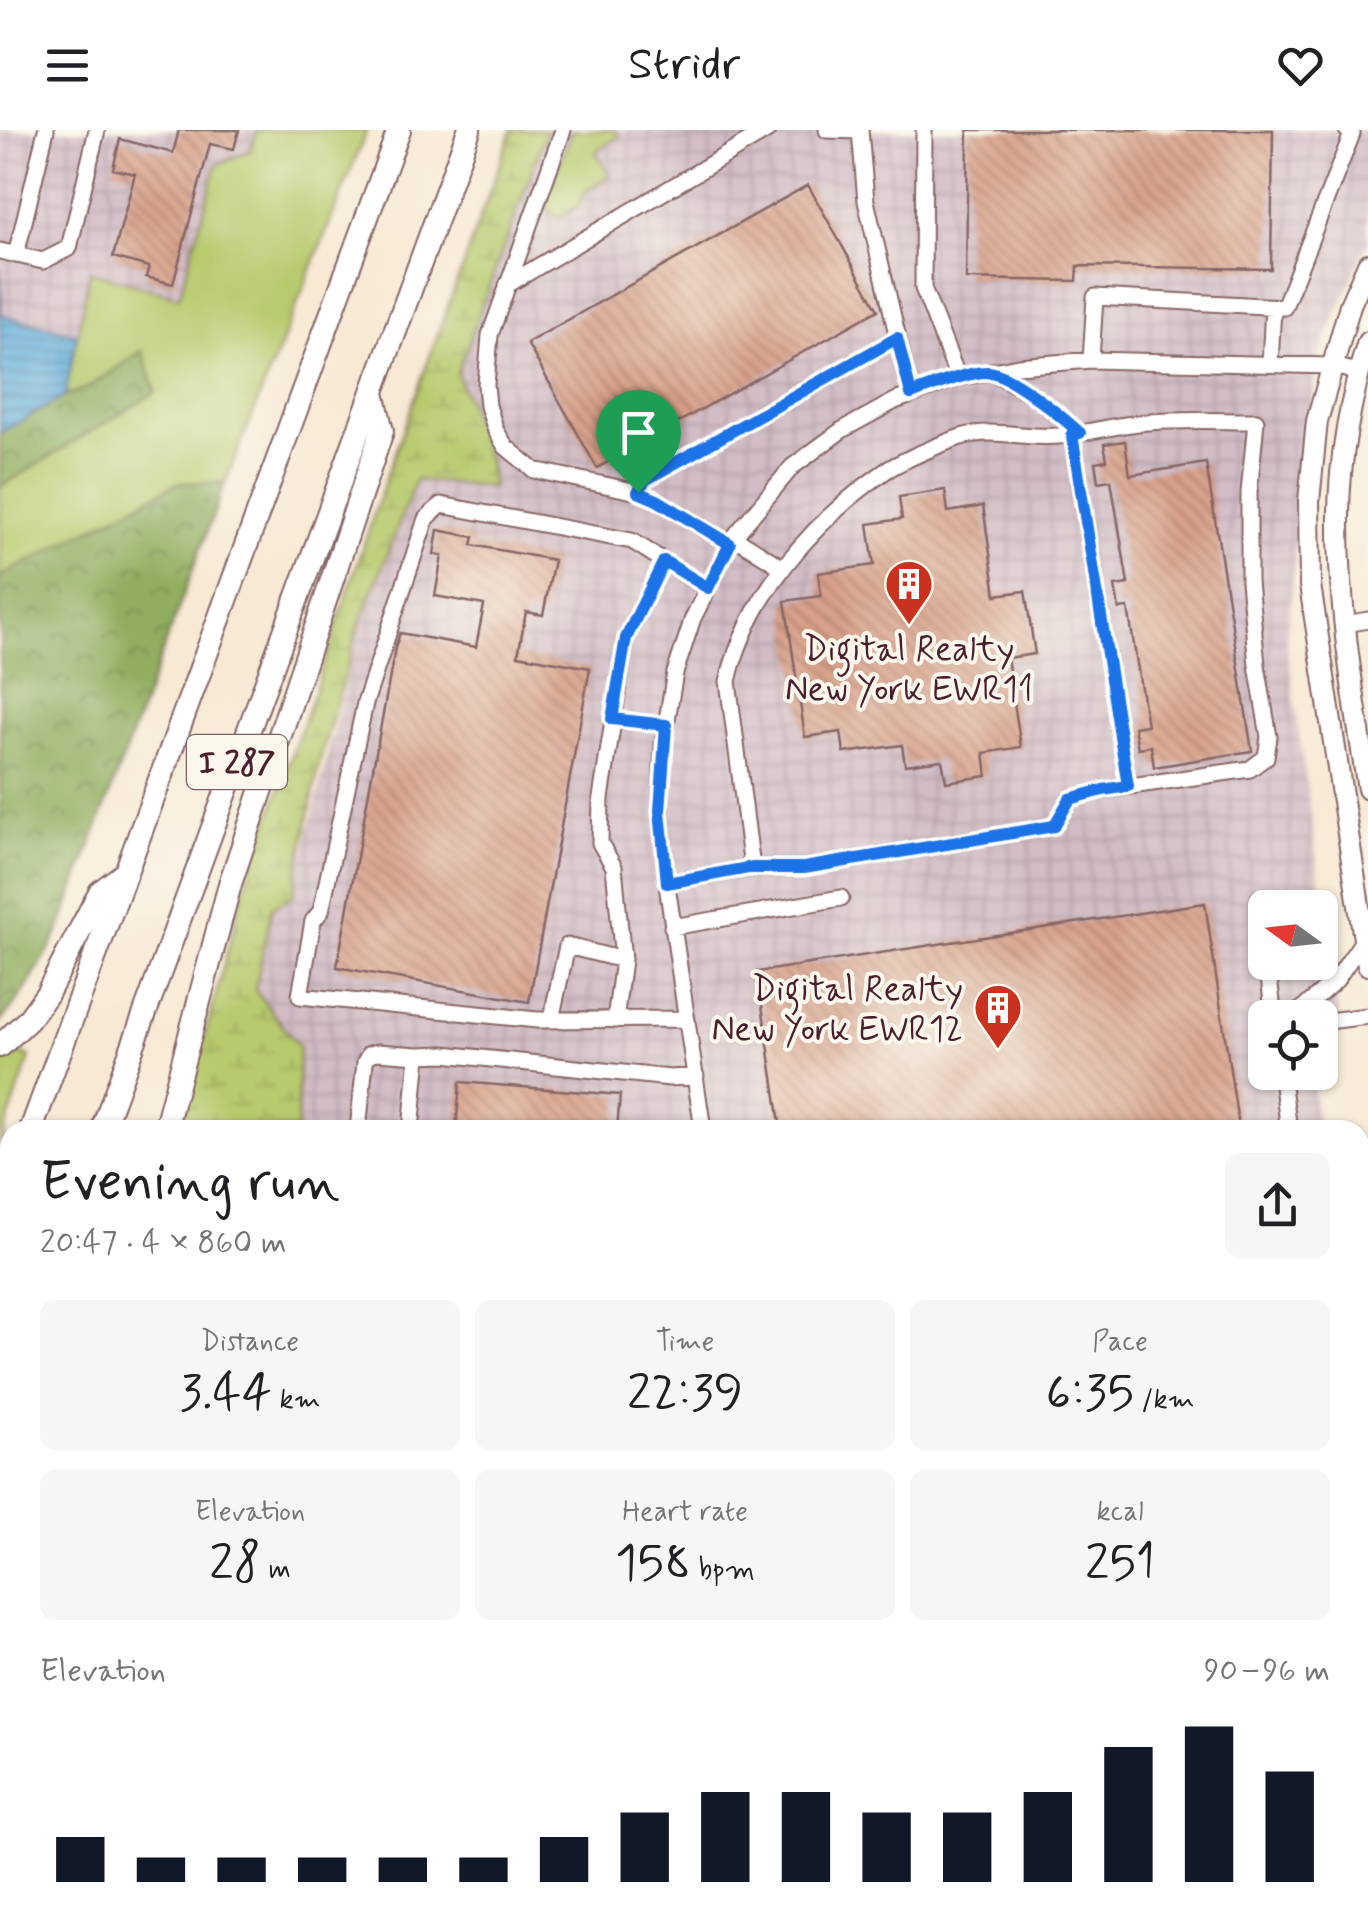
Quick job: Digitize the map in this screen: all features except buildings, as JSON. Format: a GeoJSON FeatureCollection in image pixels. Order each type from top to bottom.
{"type":"FeatureCollection","features":[{"type":"Feature","properties":{"kind":"highway","name":"I 287"},"geometry":{"type":"LineString","coordinates":[[35,1120],[398,130]]}},
{"type":"Feature","properties":{"kind":"highway","name":"I 287"},"geometry":{"type":"LineString","coordinates":[[106,1120],[469,130]]}},
{"type":"Feature","properties":{"kind":"highway"},"geometry":{"type":"LineString","coordinates":[[169,1120],[230,884],[382,431],[372,393]]}},
{"type":"Feature","properties":{"kind":"highway"},"geometry":{"type":"LineString","coordinates":[[0,1046],[28,1020],[47,994],[100,892],[126,873]]}},
{"type":"Feature","properties":{"kind":"main road"},"geometry":{"type":"LineString","coordinates":[[1368,264],[1350,305],[1332,366],[1318,421],[1310,485],[1310,585],[1368,964]]}},
{"type":"Feature","properties":{"kind":"main road"},"geometry":{"type":"LineString","coordinates":[[1368,342],[1347,431],[1338,511],[1340,585],[1368,789]]}},
{"type":"Feature","properties":{"kind":"street"},"geometry":{"type":"LineString","coordinates":[[46,130],[8,253],[44,261],[69,248],[96,130]]}},
{"type":"Feature","properties":{"kind":"street"},"geometry":{"type":"LineString","coordinates":[[562,130],[494,318],[487,350],[486,385],[496,431],[506,447],[534,470],[638,492],[783,568]]}},
{"type":"Feature","properties":{"kind":"street"},"geometry":{"type":"LineString","coordinates":[[507,286],[768,130]]}},
{"type":"Feature","properties":{"kind":"street"},"geometry":{"type":"LineString","coordinates":[[827,130],[860,130],[866,201],[911,394]]}},
{"type":"Feature","properties":{"kind":"street"},"geometry":{"type":"LineString","coordinates":[[924,130],[923,288],[958,378]]}},
{"type":"Feature","properties":{"kind":"street"},"geometry":{"type":"LineString","coordinates":[[1091,360],[1095,297],[1284,307],[1352,134],[1347,130]]}},
{"type":"Feature","properties":{"kind":"street"},"geometry":{"type":"LineString","coordinates":[[1270,364],[1273,306]]}},
{"type":"Feature","properties":{"kind":"street"},"geometry":{"type":"LineString","coordinates":[[638,492],[645,480],[897,338]]}},
{"type":"Feature","properties":{"kind":"street"},"geometry":{"type":"LineString","coordinates":[[703,1120],[672,926],[660,811],[666,725],[674,673],[693,618],[732,541],[792,468],[842,430],[911,394],[958,378],[1030,364],[1091,360],[1270,364],[1332,366],[1358,372]]}},
{"type":"Feature","properties":{"kind":"street"},"geometry":{"type":"LineString","coordinates":[[990,371],[1034,395],[1076,433],[1128,786]]}},
{"type":"Feature","properties":{"kind":"street"},"geometry":{"type":"LineString","coordinates":[[667,883],[752,868],[804,868],[1054,826],[1070,799],[1103,790],[1250,769],[1266,758],[1268,737],[1250,580],[1249,493],[1256,421],[1149,422],[1058,436],[1018,436],[992,431],[960,437],[887,470],[844,505],[788,560],[735,652],[728,681],[752,868]]}},
{"type":"Feature","properties":{"kind":"street"},"geometry":{"type":"LineString","coordinates":[[686,1019],[552,1020],[300,996],[312,920],[321,910],[365,702],[426,518],[441,505],[632,541],[708,588]]}},
{"type":"Feature","properties":{"kind":"street"},"geometry":{"type":"LineString","coordinates":[[615,1020],[623,960],[614,867],[600,843],[601,798],[626,638],[664,561]]}},
{"type":"Feature","properties":{"kind":"street"},"geometry":{"type":"LineString","coordinates":[[1346,624],[1368,620]]}},
{"type":"Feature","properties":{"kind":"street"},"geometry":{"type":"LineString","coordinates":[[612,719],[666,725]]}},
{"type":"Feature","properties":{"kind":"street"},"geometry":{"type":"LineString","coordinates":[[672,926],[841,898]]}},
{"type":"Feature","properties":{"kind":"street"},"geometry":{"type":"LineString","coordinates":[[1313,1000],[1336,980],[1364,939]]}},
{"type":"Feature","properties":{"kind":"street"},"geometry":{"type":"LineString","coordinates":[[552,1020],[567,946],[623,960]]}},
{"type":"Feature","properties":{"kind":"street"},"geometry":{"type":"LineString","coordinates":[[1338,1020],[1368,1016]]}},
{"type":"Feature","properties":{"kind":"street"},"geometry":{"type":"LineString","coordinates":[[359,1120],[365,1062],[369,1054],[378,1052],[444,1054],[670,1078],[696,1076]]}},
{"type":"Feature","properties":{"kind":"street"},"geometry":{"type":"LineString","coordinates":[[412,1120],[418,1055]]}},
{"type":"Feature","properties":{"kind":"street"},"geometry":{"type":"LineString","coordinates":[[1283,1090],[1288,1120]]}},
{"type":"Feature","properties":{"kind":"shaded area"},"geometry":{"type":"Polygon","coordinates":[[[0,130],[257,130],[251,150],[217,165],[179,297],[90,271],[65,396],[0,433],[0,130]]]}},
{"type":"Feature","properties":{"kind":"shaded area"},"geometry":{"type":"Polygon","coordinates":[[[547,130],[1368,130],[1368,241],[1317,360],[1286,640],[1321,890],[1248,890],[1248,980],[1334,980],[1337,1000],[1248,1000],[1248,1090],[1313,1090],[1317,1120],[297,1120],[299,1048],[255,990],[272,906],[293,896],[358,629],[416,479],[492,487],[489,464],[457,373],[547,130]]]}},
{"type":"Feature","properties":{"kind":"green space"},"geometry":{"type":"Polygon","coordinates":[[[257,130],[367,130],[225,483],[177,483],[0,577],[0,487],[156,392],[142,351],[86,389],[65,396],[90,271],[179,297],[217,165],[251,150],[257,130]]]}},
{"type":"Feature","properties":{"kind":"green space"},"geometry":{"type":"Polygon","coordinates":[[[512,130],[547,130],[457,373],[489,464],[492,487],[416,480],[358,629],[320,760],[293,896],[272,907],[255,990],[299,1047],[297,1120],[183,1120],[242,895],[389,469],[512,130]]]}},
{"type":"Feature","properties":{"kind":"green space"},"geometry":{"type":"Polygon","coordinates":[[[572,130],[615,130],[620,135],[596,152],[610,176],[584,192],[580,205],[560,217],[552,215],[545,204],[572,130]]]}},
{"type":"Feature","properties":{"kind":"green space"},"geometry":{"type":"Polygon","coordinates":[[[142,351],[156,392],[0,487],[0,433],[65,396],[86,389],[142,351]]]}},
{"type":"Feature","properties":{"kind":"green space"},"geometry":{"type":"Polygon","coordinates":[[[178,483],[225,483],[59,931],[25,990],[0,1022],[0,577],[178,483]]]}},
{"type":"Feature","properties":{"kind":"green space"},"geometry":{"type":"Polygon","coordinates":[[[21,1053],[30,1057],[8,1120],[0,1120],[0,1063],[21,1053]]]}},
{"type":"Feature","properties":{"kind":"water"},"geometry":{"type":"Polygon","coordinates":[[[0,268],[2,315],[77,334],[65,396],[0,433],[0,268]]]}},
{"type":"Feature","properties":{"kind":"place","name":"Digital Realty New York EWR11"},"geometry":{"type":"Point","coordinates":[909,626]}},
{"type":"Feature","properties":{"kind":"place","name":"Digital Realty New York EWR12"},"geometry":{"type":"Point","coordinates":[998,1050]}},
{"type":"Feature","properties":{"kind":"route"},"geometry":{"type":"LineString","coordinates":[[897,338],[911,394],[990,371],[1034,395],[1080,433],[1072,434],[1128,786],[1070,799],[1054,826],[804,868],[748,868],[667,883],[660,811],[666,725],[612,719],[626,638],[664,561],[708,588],[730,544],[638,492],[645,480],[897,338]]}}]}
